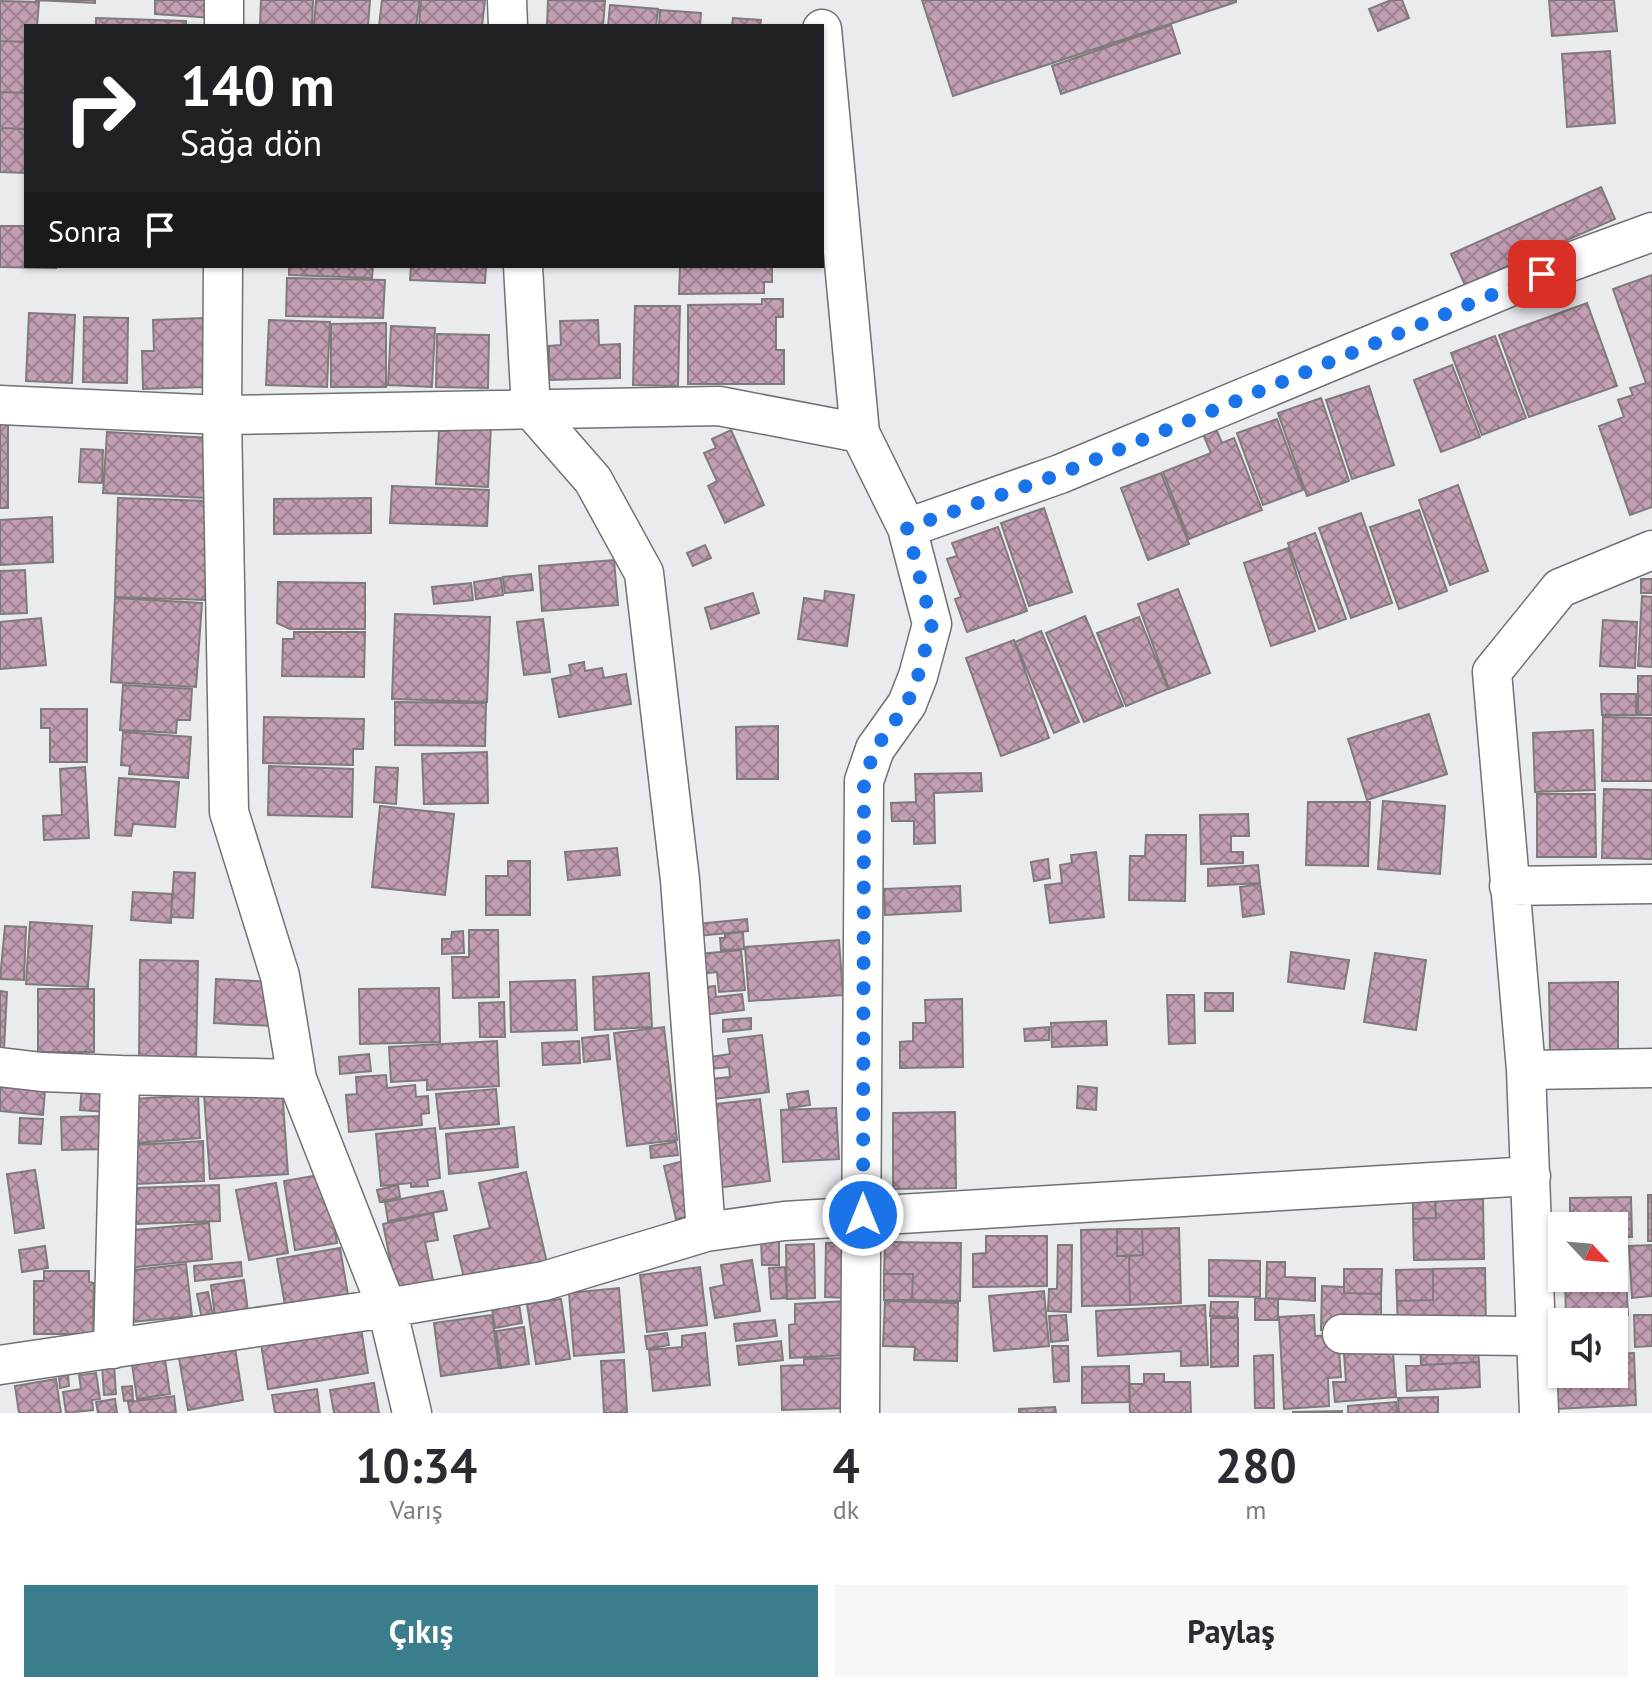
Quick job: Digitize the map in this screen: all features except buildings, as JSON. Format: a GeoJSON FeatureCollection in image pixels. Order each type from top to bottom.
{"type":"FeatureCollection","features":[{"type":"Feature","properties":{"kind":"street"},"geometry":{"type":"LineString","coordinates":[[224,0],[224,24]]}},
{"type":"Feature","properties":{"kind":"street"},"geometry":{"type":"LineString","coordinates":[[507,0],[508,24]]}},
{"type":"Feature","properties":{"kind":"street"},"geometry":{"type":"LineString","coordinates":[[819,0],[822,24]]}},
{"type":"Feature","properties":{"kind":"street"},"geometry":{"type":"LineString","coordinates":[[824,48],[860,433],[907,528],[932,624],[907,704],[875,749],[864,781],[860,1413]]}},
{"type":"Feature","properties":{"kind":"street"},"geometry":{"type":"LineString","coordinates":[[907,528],[1060,474],[1570,262],[1652,232]]}},
{"type":"Feature","properties":{"kind":"street"},"geometry":{"type":"LineString","coordinates":[[223,268],[222,415],[229,812],[280,976],[297,1079],[387,1308],[412,1413]]}},
{"type":"Feature","properties":{"kind":"street"},"geometry":{"type":"LineString","coordinates":[[523,268],[531,409],[593,480],[644,573],[680,880],[706,1232]]}},
{"type":"Feature","properties":{"kind":"street"},"geometry":{"type":"LineString","coordinates":[[0,405],[222,415],[719,406],[860,433]]}},
{"type":"Feature","properties":{"kind":"street"},"geometry":{"type":"LineString","coordinates":[[1539,1413],[1526,1070],[1492,672],[1560,588],[1652,550]]}},
{"type":"Feature","properties":{"kind":"street"},"geometry":{"type":"LineString","coordinates":[[1509,886],[1652,884]]}},
{"type":"Feature","properties":{"kind":"street"},"geometry":{"type":"LineString","coordinates":[[0,1067],[42,1072],[297,1079]]}},
{"type":"Feature","properties":{"kind":"street"},"geometry":{"type":"LineString","coordinates":[[1526,1070],[1652,1068]]}},
{"type":"Feature","properties":{"kind":"street"},"geometry":{"type":"LineString","coordinates":[[113,1349],[120,1075]]}},
{"type":"Feature","properties":{"kind":"street"},"geometry":{"type":"LineString","coordinates":[[0,1365],[387,1308],[544,1281],[706,1232],[784,1221],[1531,1176]]}},
{"type":"Feature","properties":{"kind":"street"},"geometry":{"type":"LineString","coordinates":[[1342,1334],[1534,1336]]}},
{"type":"Feature","properties":{"kind":"route"},"geometry":{"type":"LineString","coordinates":[[863,1215],[864,781],[875,749],[907,704],[932,624],[907,528],[1060,474],[1542,274]]}}]}
